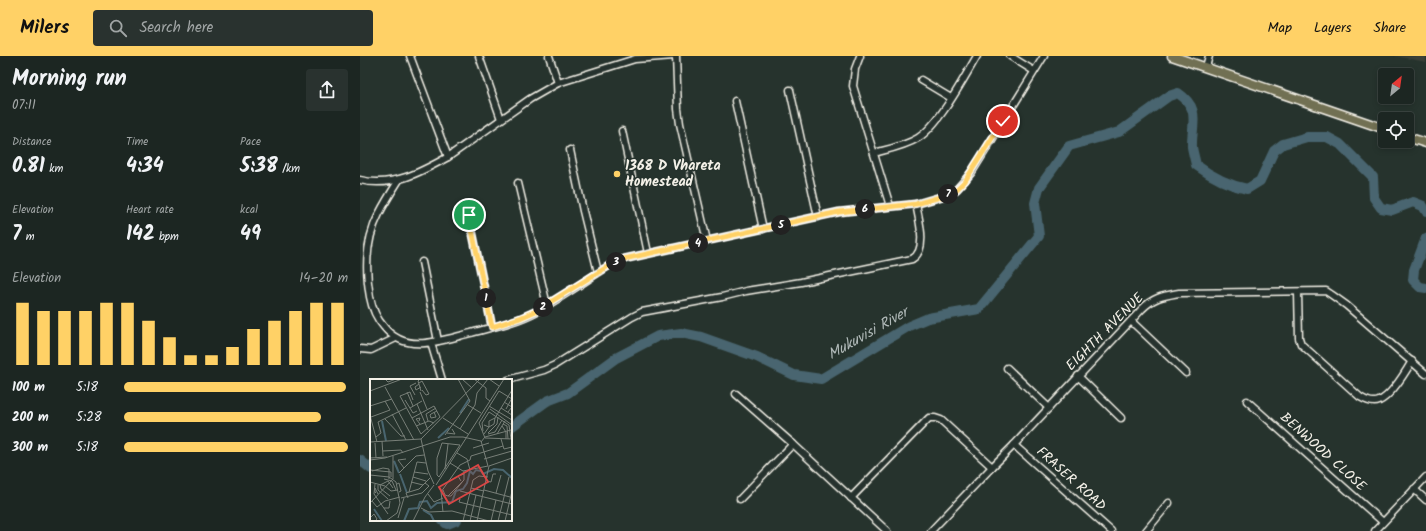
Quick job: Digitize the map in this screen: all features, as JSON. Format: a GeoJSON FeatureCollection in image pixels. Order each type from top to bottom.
{"type":"FeatureCollection","features":[{"type":"Feature","properties":{"kind":"main road"},"geometry":{"type":"LineString","coordinates":[[1172,56],[1378,127]]}},
{"type":"Feature","properties":{"kind":"main road"},"geometry":{"type":"LineString","coordinates":[[1414,139],[1426,143]]}},
{"type":"Feature","properties":{"kind":"street"},"geometry":{"type":"LineString","coordinates":[[410,56],[448,157]]}},
{"type":"Feature","properties":{"kind":"street"},"geometry":{"type":"LineString","coordinates":[[479,56],[502,119]]}},
{"type":"Feature","properties":{"kind":"street"},"geometry":{"type":"LineString","coordinates":[[549,56],[558,83]]}},
{"type":"Feature","properties":{"kind":"street"},"geometry":{"type":"LineString","coordinates":[[360,180],[370,183],[399,180],[433,166],[530,99],[558,83],[635,58],[675,56],[680,124],[707,241]]}},
{"type":"Feature","properties":{"kind":"street"},"geometry":{"type":"LineString","coordinates":[[860,56],[855,69],[854,86],[890,206]]}},
{"type":"Feature","properties":{"kind":"street"},"geometry":{"type":"LineString","coordinates":[[874,153],[911,142],[927,132],[934,124],[977,56]]}},
{"type":"Feature","properties":{"kind":"street"},"geometry":{"type":"LineString","coordinates":[[1010,56],[1034,71]]}},
{"type":"Feature","properties":{"kind":"street"},"geometry":{"type":"LineString","coordinates":[[399,180],[378,215],[369,242],[367,256],[368,284],[371,304],[380,323],[396,338],[410,344],[431,343],[520,318],[547,305],[615,262],[648,253],[844,211],[916,204],[950,194],[965,181],[1044,56]]}},
{"type":"Feature","properties":{"kind":"street"},"geometry":{"type":"LineString","coordinates":[[1206,67],[1209,56]]}},
{"type":"Feature","properties":{"kind":"street"},"geometry":{"type":"LineString","coordinates":[[921,80],[951,98]]}},
{"type":"Feature","properties":{"kind":"street"},"geometry":{"type":"LineString","coordinates":[[790,90],[818,217]]}},
{"type":"Feature","properties":{"kind":"street"},"geometry":{"type":"LineString","coordinates":[[735,101],[763,229]]}},
{"type":"Feature","properties":{"kind":"street"},"geometry":{"type":"LineString","coordinates":[[622,132],[648,253]]}},
{"type":"Feature","properties":{"kind":"street"},"geometry":{"type":"LineString","coordinates":[[570,150],[598,272]]}},
{"type":"Feature","properties":{"kind":"street"},"geometry":{"type":"LineString","coordinates":[[518,183],[547,305]]}},
{"type":"Feature","properties":{"kind":"street"},"geometry":{"type":"LineString","coordinates":[[511,379],[554,365],[642,312],[912,259],[919,253],[922,244],[916,204]]}},
{"type":"Feature","properties":{"kind":"street"},"geometry":{"type":"LineString","coordinates":[[469,215],[492,327]]}},
{"type":"Feature","properties":{"kind":"street"},"geometry":{"type":"LineString","coordinates":[[422,262],[438,341]]}},
{"type":"Feature","properties":{"kind":"street","name":"EIGHTH AVENUE"},"geometry":{"type":"LineString","coordinates":[[931,531],[1150,301],[1158,297],[1179,293],[1322,291],[1332,295],[1426,374]]}},
{"type":"Feature","properties":{"kind":"street"},"geometry":{"type":"LineString","coordinates":[[1298,292],[1299,338],[1301,344],[1360,397],[1376,402],[1380,400],[1398,382],[1412,362]]}},
{"type":"Feature","properties":{"kind":"street"},"geometry":{"type":"LineString","coordinates":[[1131,321],[1186,373]]}},
{"type":"Feature","properties":{"kind":"street"},"geometry":{"type":"LineString","coordinates":[[360,349],[371,350],[396,338]]}},
{"type":"Feature","properties":{"kind":"street"},"geometry":{"type":"LineString","coordinates":[[431,343],[442,379]]}},
{"type":"Feature","properties":{"kind":"street"},"geometry":{"type":"LineString","coordinates":[[1007,368],[1049,408]]}},
{"type":"Feature","properties":{"kind":"street"},"geometry":{"type":"LineString","coordinates":[[1078,376],[1121,418]]}},
{"type":"Feature","properties":{"kind":"street"},"geometry":{"type":"LineString","coordinates":[[736,394],[793,444],[887,531]]}},
{"type":"Feature","properties":{"kind":"street","name":"BENWOOD CLOSE"},"geometry":{"type":"LineString","coordinates":[[1247,400],[1383,522]]}},
{"type":"Feature","properties":{"kind":"street"},"geometry":{"type":"LineString","coordinates":[[851,498],[929,418],[941,420],[992,467]]}},
{"type":"Feature","properties":{"kind":"street"},"geometry":{"type":"LineString","coordinates":[[740,499],[793,444]]}},
{"type":"Feature","properties":{"kind":"street","name":"FRASER ROAD"},"geometry":{"type":"LineString","coordinates":[[1014,445],[1111,531]]}},
{"type":"Feature","properties":{"kind":"street"},"geometry":{"type":"LineString","coordinates":[[1375,531],[1426,477]]}},
{"type":"Feature","properties":{"kind":"street"},"geometry":{"type":"LineString","coordinates":[[1414,490],[1426,500]]}},
{"type":"Feature","properties":{"kind":"street"},"geometry":{"type":"LineString","coordinates":[[1146,531],[1169,503]]}},
{"type":"Feature","properties":{"kind":"shaded area"},"geometry":{"type":"Polygon","coordinates":[[[1395,56],[1426,56],[1426,62],[1395,56]]]}},
{"type":"Feature","properties":{"kind":"waterway","name":"Mukuvisi River"},"geometry":{"type":"LineString","coordinates":[[512,426],[547,401],[568,393],[616,358],[658,336],[681,333],[701,337],[757,357],[794,375],[821,379],[909,326],[928,318],[979,309],[1039,236],[1035,203],[1039,188],[1069,146],[1119,132],[1169,96],[1178,93],[1185,99],[1193,111],[1192,147],[1196,165],[1220,180],[1247,189],[1260,181],[1274,151],[1283,144],[1307,137],[1327,137],[1340,144],[1373,177],[1374,198],[1381,208],[1392,210],[1413,202],[1423,206],[1426,211]]}},
{"type":"Feature","properties":{"kind":"waterway","name":"Mukuvisi River"},"geometry":{"type":"LineString","coordinates":[[1426,238],[1414,270],[1413,280],[1420,287],[1426,288]]}},
{"type":"Feature","properties":{"kind":"waterway","name":"Mukuvisi River"},"geometry":{"type":"LineString","coordinates":[[360,460],[370,468]]}},
{"type":"Feature","properties":{"kind":"waterway","name":"Mukuvisi River"},"geometry":{"type":"LineString","coordinates":[[443,521],[447,524],[454,521]]}},
{"type":"Feature","properties":{"kind":"place","name":"1368 D Vhareta Homestead"},"geometry":{"type":"Point","coordinates":[617,174]}},
{"type":"Feature","properties":{"kind":"route"},"geometry":{"type":"LineString","coordinates":[[469,215],[492,327],[536,311],[598,272],[615,262],[624,259],[839,212],[916,204],[950,194],[957,189],[972,172],[1003,121]]}}]}
